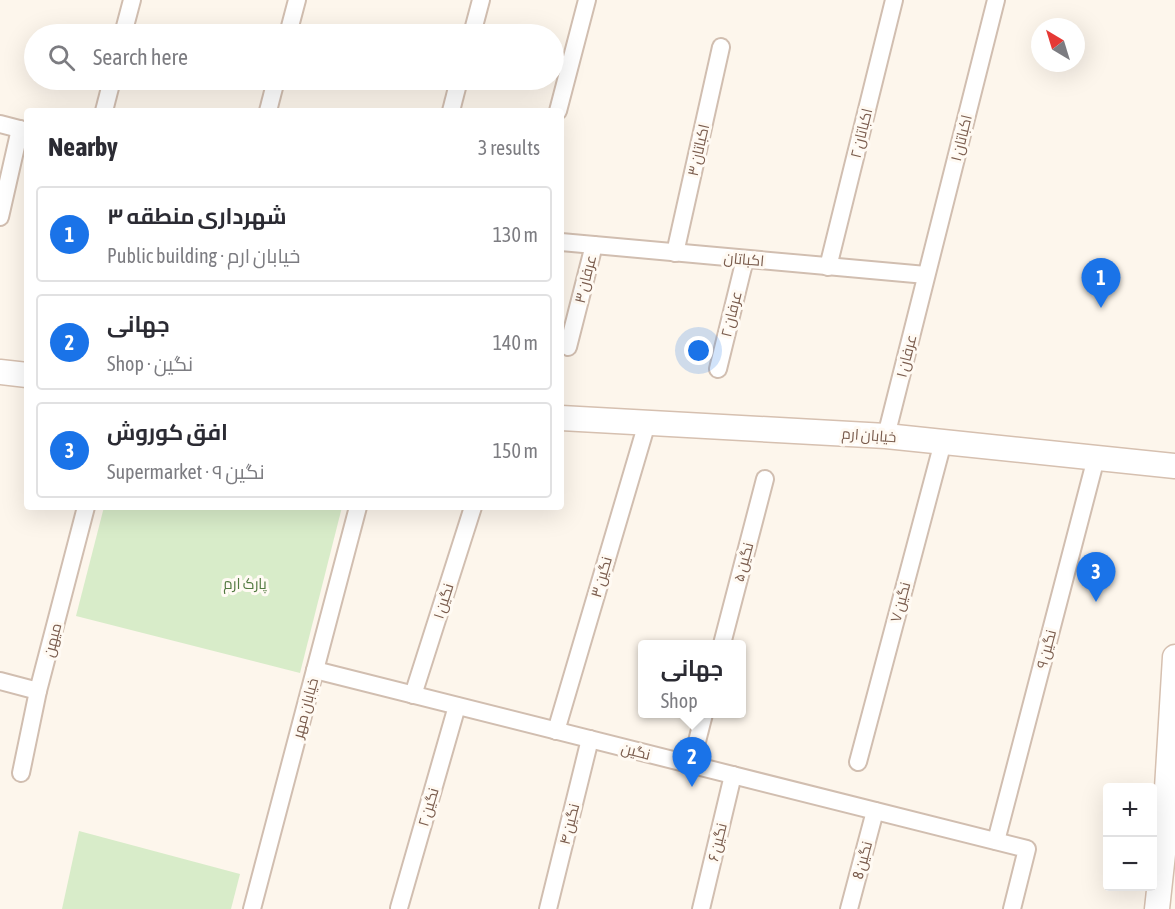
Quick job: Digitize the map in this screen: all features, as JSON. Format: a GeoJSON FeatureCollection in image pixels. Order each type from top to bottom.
{"type":"FeatureCollection","features":[{"type":"Feature","properties":{"kind":"street"},"geometry":{"type":"LineString","coordinates":[[126,24],[132,0]]}},
{"type":"Feature","properties":{"kind":"street"},"geometry":{"type":"LineString","coordinates":[[291,24],[297,0]]}},
{"type":"Feature","properties":{"kind":"street"},"geometry":{"type":"LineString","coordinates":[[475,24],[481,0]]}},
{"type":"Feature","properties":{"kind":"street"},"geometry":{"type":"LineString","coordinates":[[564,88],[587,0]]}},
{"type":"Feature","properties":{"kind":"street","name":"اکباتان ۲"},"geometry":{"type":"LineString","coordinates":[[828,267],[894,0]]}},
{"type":"Feature","properties":{"kind":"street","name":"اکباتان ۱"},"geometry":{"type":"LineString","coordinates":[[926,275],[996,0]]}},
{"type":"Feature","properties":{"kind":"street","name":"اکباتان ۳"},"geometry":{"type":"LineString","coordinates":[[675,253],[721,47]]}},
{"type":"Feature","properties":{"kind":"street"},"geometry":{"type":"LineString","coordinates":[[105,108],[109,90]]}},
{"type":"Feature","properties":{"kind":"street"},"geometry":{"type":"LineString","coordinates":[[269,108],[273,90]]}},
{"type":"Feature","properties":{"kind":"street"},"geometry":{"type":"LineString","coordinates":[[452,108],[456,90]]}},
{"type":"Feature","properties":{"kind":"street"},"geometry":{"type":"LineString","coordinates":[[559,108],[563,90]]}},
{"type":"Feature","properties":{"kind":"street"},"geometry":{"type":"LineString","coordinates":[[0,124],[23,130],[0,217]]}},
{"type":"Feature","properties":{"kind":"street","name":"اکباتان"},"geometry":{"type":"LineString","coordinates":[[564,242],[926,275]]}},
{"type":"Feature","properties":{"kind":"street","name":"عرفان ۳"},"geometry":{"type":"LineString","coordinates":[[568,347],[594,245]]}},
{"type":"Feature","properties":{"kind":"street","name":"عرفان ۲"},"geometry":{"type":"LineString","coordinates":[[718,369],[745,259]]}},
{"type":"Feature","properties":{"kind":"street","name":"عرفان ۱"},"geometry":{"type":"LineString","coordinates":[[886,436],[926,275]]}},
{"type":"Feature","properties":{"kind":"street"},"geometry":{"type":"LineString","coordinates":[[0,372],[24,375]]}},
{"type":"Feature","properties":{"kind":"street","name":"خیابان ارم"},"geometry":{"type":"LineString","coordinates":[[564,418],[886,436],[1175,466]]}},
{"type":"Feature","properties":{"kind":"street","name":"نگین ۳"},"geometry":{"type":"LineString","coordinates":[[556,731],[646,423]]}},
{"type":"Feature","properties":{"kind":"street","name":"نگین ۷"},"geometry":{"type":"LineString","coordinates":[[858,762],[943,441]]}},
{"type":"Feature","properties":{"kind":"street","name":"نگین ۹"},"geometry":{"type":"LineString","coordinates":[[996,841],[1096,458]]}},
{"type":"Feature","properties":{"kind":"street","name":"نگین ۵"},"geometry":{"type":"LineString","coordinates":[[723,640],[765,479]]}},
{"type":"Feature","properties":{"kind":"street","name":"میهن"},"geometry":{"type":"LineString","coordinates":[[21,773],[38,691],[85,510]]}},
{"type":"Feature","properties":{"kind":"street","name":"خیابان مهر"},"geometry":{"type":"LineString","coordinates":[[252,909],[357,510]]}},
{"type":"Feature","properties":{"kind":"street","name":"نگین ۱"},"geometry":{"type":"LineString","coordinates":[[412,695],[472,510]]}},
{"type":"Feature","properties":{"kind":"street"},"geometry":{"type":"LineString","coordinates":[[1157,909],[1163,854],[1175,657]]}},
{"type":"Feature","properties":{"kind":"street","name":"نگین"},"geometry":{"type":"LineString","coordinates":[[315,670],[1027,849],[1012,909]]}},
{"type":"Feature","properties":{"kind":"street"},"geometry":{"type":"LineString","coordinates":[[0,681],[38,691]]}},
{"type":"Feature","properties":{"kind":"street","name":"نگین ۲"},"geometry":{"type":"LineString","coordinates":[[399,908],[457,706]]}},
{"type":"Feature","properties":{"kind":"street"},"geometry":{"type":"LineString","coordinates":[[691,765],[703,718]]}},
{"type":"Feature","properties":{"kind":"street","name":"نگین ۴"},"geometry":{"type":"LineString","coordinates":[[548,909],[590,740]]}},
{"type":"Feature","properties":{"kind":"street","name":"نگین ۶"},"geometry":{"type":"LineString","coordinates":[[701,909],[733,775]]}},
{"type":"Feature","properties":{"kind":"street","name":"نگین 8"},"geometry":{"type":"LineString","coordinates":[[849,909],[875,811]]}},
{"type":"Feature","properties":{"kind":"green space","name":"پارک ارم"},"geometry":{"type":"Polygon","coordinates":[[[103,510],[341,510],[300,673],[76,616],[103,510]]]}},
{"type":"Feature","properties":{"kind":"green space"},"geometry":{"type":"Polygon","coordinates":[[[79,831],[240,874],[231,909],[62,909],[79,831]]]}},
{"type":"Feature","properties":{"kind":"place","name":"شهرداری منطقه ۳"},"geometry":{"type":"Point","coordinates":[1101,308]}},
{"type":"Feature","properties":{"kind":"place","name":"افق کوروش"},"geometry":{"type":"Point","coordinates":[1096,602]}},
{"type":"Feature","properties":{"kind":"place","name":"جهانی"},"geometry":{"type":"Point","coordinates":[692,787]}}]}
